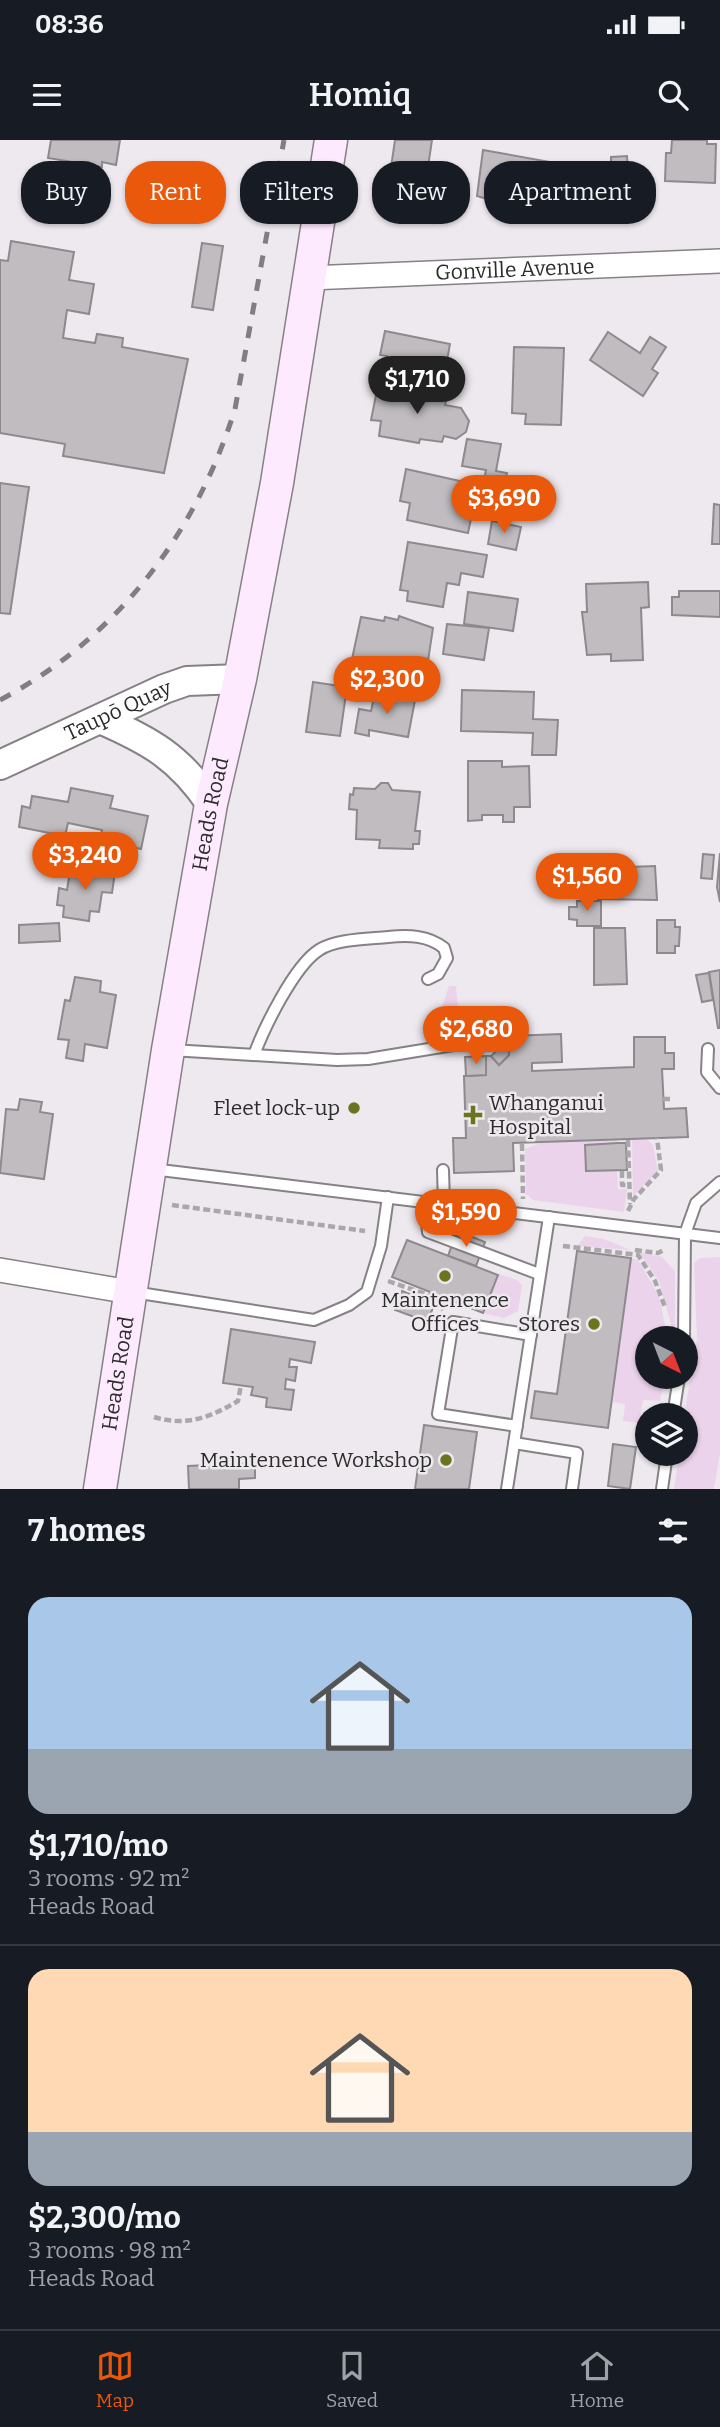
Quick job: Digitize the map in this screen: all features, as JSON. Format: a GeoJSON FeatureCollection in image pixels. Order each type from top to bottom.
{"type":"FeatureCollection","features":[{"type":"Feature","properties":{"kind":"main road","name":"Heads Road"},"geometry":{"type":"LineString","coordinates":[[100,1489],[149,1169],[211,804],[240,679],[277,483],[331,140]]}},
{"type":"Feature","properties":{"kind":"street","name":"Gonville Avenue"},"geometry":{"type":"LineString","coordinates":[[309,278],[720,261]]}},
{"type":"Feature","properties":{"kind":"street","name":"Taupō Quay"},"geometry":{"type":"LineString","coordinates":[[0,765],[187,681],[240,679]]}},
{"type":"Feature","properties":{"kind":"street"},"geometry":{"type":"LineString","coordinates":[[100,719],[141,737],[171,756],[195,779],[211,804]]}},
{"type":"Feature","properties":{"kind":"street"},"geometry":{"type":"LineString","coordinates":[[0,1270],[130,1292]]}},
{"type":"Feature","properties":{"kind":"lane"},"geometry":{"type":"LineString","coordinates":[[254,1055],[259,1040],[294,980],[309,958],[321,948],[358,940],[424,937],[444,948],[447,958],[438,975],[428,979]]}},
{"type":"Feature","properties":{"kind":"lane"},"geometry":{"type":"LineString","coordinates":[[169,1050],[368,1059],[484,1040],[484,1014]]}},
{"type":"Feature","properties":{"kind":"lane"},"geometry":{"type":"LineString","coordinates":[[708,1049],[707,1072],[720,1088]]}},
{"type":"Feature","properties":{"kind":"lane"},"geometry":{"type":"LineString","coordinates":[[149,1169],[720,1238]]}},
{"type":"Feature","properties":{"kind":"lane"},"geometry":{"type":"LineString","coordinates":[[443,1170],[444,1203]]}},
{"type":"Feature","properties":{"kind":"lane"},"geometry":{"type":"LineString","coordinates":[[684,1326],[685,1234],[696,1203],[720,1182]]}},
{"type":"Feature","properties":{"kind":"lane"},"geometry":{"type":"LineString","coordinates":[[130,1292],[314,1321],[349,1305],[367,1292],[383,1233],[388,1197]]}},
{"type":"Feature","properties":{"kind":"lane"},"geometry":{"type":"LineString","coordinates":[[424,1202],[428,1231],[539,1274]]}},
{"type":"Feature","properties":{"kind":"lane"},"geometry":{"type":"LineString","coordinates":[[507,1489],[548,1217]]}},
{"type":"Feature","properties":{"kind":"lane"},"geometry":{"type":"LineString","coordinates":[[517,1426],[438,1414],[453,1322],[531,1335]]}},
{"type":"Feature","properties":{"kind":"lane"},"geometry":{"type":"LineString","coordinates":[[514,1444],[577,1453],[572,1489]]}},
{"type":"Feature","properties":{"kind":"lane"},"geometry":{"type":"LineString","coordinates":[[662,1489],[665,1466]]}},
{"type":"Feature","properties":{"kind":"path"},"geometry":{"type":"LineString","coordinates":[[663,1099],[672,1099]]}},
{"type":"Feature","properties":{"kind":"path"},"geometry":{"type":"LineString","coordinates":[[630,1205],[661,1170],[657,1138]]}},
{"type":"Feature","properties":{"kind":"path"},"geometry":{"type":"LineString","coordinates":[[627,1227],[630,1205],[628,1140]]}},
{"type":"Feature","properties":{"kind":"path"},"geometry":{"type":"LineString","coordinates":[[522,1144],[523,1213]]}},
{"type":"Feature","properties":{"kind":"path"},"geometry":{"type":"LineString","coordinates":[[622,1171],[622,1185],[630,1185]]}},
{"type":"Feature","properties":{"kind":"path"},"geometry":{"type":"LineString","coordinates":[[144,1201],[383,1233]]}},
{"type":"Feature","properties":{"kind":"path"},"geometry":{"type":"LineString","coordinates":[[545,1244],[638,1255],[658,1287],[667,1319]]}},
{"type":"Feature","properties":{"kind":"path"},"geometry":{"type":"LineString","coordinates":[[635,1250],[677,1252]]}},
{"type":"Feature","properties":{"kind":"path"},"geometry":{"type":"LineString","coordinates":[[373,1275],[431,1296],[453,1322]]}},
{"type":"Feature","properties":{"kind":"path"},"geometry":{"type":"LineString","coordinates":[[155,1417],[182,1421],[211,1415],[238,1401],[241,1385]]}},
{"type":"Feature","properties":{"kind":"shaded area"},"geometry":{"type":"Polygon","coordinates":[[[449,986],[456,986],[458,1019],[453,1033],[439,1040],[437,1022],[449,986]]]}},
{"type":"Feature","properties":{"kind":"shaded area"},"geometry":{"type":"Polygon","coordinates":[[[617,1140],[618,1143],[586,1171],[617,1171],[618,1189],[627,1189],[624,1212],[533,1200],[526,1194],[525,1149],[541,1143],[617,1140]]]}},
{"type":"Feature","properties":{"kind":"shaded area"},"geometry":{"type":"Polygon","coordinates":[[[632,1140],[647,1140],[653,1145],[658,1171],[633,1196],[632,1140]]]}},
{"type":"Feature","properties":{"kind":"shaded area"},"geometry":{"type":"Polygon","coordinates":[[[585,1236],[604,1239],[631,1250],[577,1246],[585,1236]]]}},
{"type":"Feature","properties":{"kind":"shaded area"},"geometry":{"type":"Polygon","coordinates":[[[639,1252],[662,1257],[675,1271],[675,1326],[671,1326],[659,1281],[639,1252]]]}},
{"type":"Feature","properties":{"kind":"shaded area"},"geometry":{"type":"Polygon","coordinates":[[[720,1257],[720,1453],[714,1489],[674,1489],[677,1466],[698,1466],[698,1403],[686,1403],[688,1390],[698,1390],[694,1263],[700,1258],[720,1257]]]}},
{"type":"Feature","properties":{"kind":"shaded area"},"geometry":{"type":"Polygon","coordinates":[[[631,1258],[638,1260],[659,1296],[665,1326],[635,1326],[635,1390],[662,1390],[660,1401],[643,1400],[642,1403],[635,1403],[635,1422],[623,1421],[625,1404],[613,1402],[631,1258]]]}},
{"type":"Feature","properties":{"kind":"shaded area"},"geometry":{"type":"Polygon","coordinates":[[[499,1274],[517,1280],[522,1285],[518,1311],[504,1318],[483,1313],[499,1274]]]}},
{"type":"Feature","properties":{"kind":"building"},"geometry":{"type":"Polygon","coordinates":[[[51,140],[120,140],[116,165],[111,164],[111,161],[66,161],[48,158],[51,140]]]}},
{"type":"Feature","properties":{"kind":"building"},"geometry":{"type":"Polygon","coordinates":[[[395,140],[432,140],[429,161],[392,161],[395,140]]]}},
{"type":"Feature","properties":{"kind":"building"},"geometry":{"type":"Polygon","coordinates":[[[672,140],[707,140],[707,144],[716,144],[715,183],[665,181],[666,153],[671,153],[672,140]]]}},
{"type":"Feature","properties":{"kind":"building"},"geometry":{"type":"Polygon","coordinates":[[[483,150],[544,161],[484,161],[484,198],[477,196],[483,150]]]}},
{"type":"Feature","properties":{"kind":"building"},"geometry":{"type":"Polygon","coordinates":[[[627,156],[627,161],[611,161],[611,157],[627,156]]]}},
{"type":"Feature","properties":{"kind":"building"},"geometry":{"type":"Polygon","coordinates":[[[11,241],[74,252],[69,280],[94,284],[89,314],[67,310],[63,338],[95,343],[97,334],[123,338],[122,347],[188,359],[164,473],[63,456],[65,444],[0,433],[0,260],[8,261],[11,241]]]}},
{"type":"Feature","properties":{"kind":"building"},"geometry":{"type":"Polygon","coordinates":[[[202,243],[223,246],[213,310],[192,307],[202,243]]]}},
{"type":"Feature","properties":{"kind":"building"},"geometry":{"type":"Polygon","coordinates":[[[385,331],[450,344],[443,382],[384,371],[387,356],[380,355],[385,331]]]}},
{"type":"Feature","properties":{"kind":"building"},"geometry":{"type":"Polygon","coordinates":[[[608,332],[640,353],[650,337],[666,347],[652,369],[658,373],[643,396],[590,360],[608,332]]]}},
{"type":"Feature","properties":{"kind":"building"},"geometry":{"type":"Polygon","coordinates":[[[514,347],[564,348],[561,425],[525,424],[526,414],[512,413],[514,347]]]}},
{"type":"Feature","properties":{"kind":"building"},"geometry":{"type":"Polygon","coordinates":[[[378,385],[447,397],[445,405],[461,408],[469,421],[466,432],[456,439],[444,436],[442,442],[420,439],[419,443],[379,436],[381,421],[371,420],[378,385]]]}},
{"type":"Feature","properties":{"kind":"building"},"geometry":{"type":"Polygon","coordinates":[[[467,439],[501,444],[496,471],[507,473],[504,488],[483,485],[486,470],[462,466],[467,439]]]}},
{"type":"Feature","properties":{"kind":"building"},"geometry":{"type":"Polygon","coordinates":[[[406,469],[478,485],[468,533],[407,520],[410,503],[400,501],[406,469]]]}},
{"type":"Feature","properties":{"kind":"building"},"geometry":{"type":"Polygon","coordinates":[[[0,483],[29,487],[10,614],[0,613],[0,483]]]}},
{"type":"Feature","properties":{"kind":"building"},"geometry":{"type":"Polygon","coordinates":[[[714,504],[720,505],[720,544],[712,544],[714,504]]]}},
{"type":"Feature","properties":{"kind":"building"},"geometry":{"type":"Polygon","coordinates":[[[492,521],[521,527],[516,550],[488,544],[492,521]]]}},
{"type":"Feature","properties":{"kind":"building"},"geometry":{"type":"Polygon","coordinates":[[[408,542],[487,555],[483,577],[461,573],[459,585],[447,583],[443,607],[407,601],[408,591],[400,590],[408,542]]]}},
{"type":"Feature","properties":{"kind":"building"},"geometry":{"type":"Polygon","coordinates":[[[648,582],[649,607],[641,608],[643,660],[611,661],[611,654],[587,655],[582,612],[587,612],[586,584],[648,582]]]}},
{"type":"Feature","properties":{"kind":"building"},"geometry":{"type":"Polygon","coordinates":[[[679,591],[720,591],[720,617],[672,615],[672,597],[679,597],[679,591]]]}},
{"type":"Feature","properties":{"kind":"building"},"geometry":{"type":"Polygon","coordinates":[[[468,592],[518,599],[513,631],[464,624],[468,592]]]}},
{"type":"Feature","properties":{"kind":"building"},"geometry":{"type":"Polygon","coordinates":[[[399,616],[433,628],[426,674],[413,671],[411,683],[369,674],[371,663],[352,659],[361,617],[384,621],[385,617],[398,620],[399,616]]]}},
{"type":"Feature","properties":{"kind":"building"},"geometry":{"type":"Polygon","coordinates":[[[447,624],[489,628],[484,660],[443,654],[447,624]]]}},
{"type":"Feature","properties":{"kind":"building"},"geometry":{"type":"Polygon","coordinates":[[[313,682],[347,687],[340,736],[306,732],[313,682]]]}},
{"type":"Feature","properties":{"kind":"building"},"geometry":{"type":"Polygon","coordinates":[[[462,690],[534,692],[533,719],[558,720],[556,755],[532,755],[533,733],[461,731],[462,690]]]}},
{"type":"Feature","properties":{"kind":"building"},"geometry":{"type":"Polygon","coordinates":[[[375,693],[415,700],[408,737],[369,730],[369,736],[355,733],[359,709],[371,711],[375,693]]]}},
{"type":"Feature","properties":{"kind":"building"},"geometry":{"type":"Polygon","coordinates":[[[468,761],[502,761],[502,767],[529,766],[530,807],[514,807],[514,822],[503,822],[503,815],[482,815],[482,820],[468,821],[468,761]]]}},
{"type":"Feature","properties":{"kind":"building"},"geometry":{"type":"Polygon","coordinates":[[[381,783],[388,783],[392,790],[420,792],[415,831],[420,831],[419,844],[413,844],[413,849],[379,848],[380,840],[356,839],[357,810],[349,809],[350,794],[353,795],[354,788],[375,789],[381,783]]]}},
{"type":"Feature","properties":{"kind":"building"},"geometry":{"type":"Polygon","coordinates":[[[71,788],[113,796],[110,808],[148,816],[141,849],[114,843],[113,848],[124,850],[121,867],[80,857],[83,841],[99,845],[102,830],[68,823],[65,836],[19,827],[22,806],[30,808],[32,796],[68,802],[71,788]]]}},
{"type":"Feature","properties":{"kind":"building"},"geometry":{"type":"Polygon","coordinates":[[[720,853],[720,902],[717,887],[720,853]]]}},
{"type":"Feature","properties":{"kind":"building"},"geometry":{"type":"Polygon","coordinates":[[[703,854],[714,855],[712,879],[701,878],[703,854]]]}},
{"type":"Feature","properties":{"kind":"building"},"geometry":{"type":"Polygon","coordinates":[[[71,865],[115,872],[112,893],[102,892],[99,912],[90,911],[89,921],[63,917],[64,906],[57,905],[59,888],[67,890],[71,865]]]}},
{"type":"Feature","properties":{"kind":"building"},"geometry":{"type":"Polygon","coordinates":[[[655,866],[657,900],[598,899],[599,868],[655,866]]]}},
{"type":"Feature","properties":{"kind":"building"},"geometry":{"type":"Polygon","coordinates":[[[577,901],[601,901],[601,926],[577,926],[577,920],[569,919],[569,907],[577,907],[577,901]]]}},
{"type":"Feature","properties":{"kind":"building"},"geometry":{"type":"Polygon","coordinates":[[[657,920],[675,920],[675,927],[680,927],[679,946],[675,946],[675,953],[657,953],[657,920]]]}},
{"type":"Feature","properties":{"kind":"building"},"geometry":{"type":"Polygon","coordinates":[[[59,923],[60,941],[19,943],[19,925],[59,923]]]}},
{"type":"Feature","properties":{"kind":"building"},"geometry":{"type":"Polygon","coordinates":[[[594,928],[625,928],[627,984],[594,985],[594,928]]]}},
{"type":"Feature","properties":{"kind":"building"},"geometry":{"type":"Polygon","coordinates":[[[720,970],[720,1028],[718,1028],[709,972],[720,970]]]}},
{"type":"Feature","properties":{"kind":"building"},"geometry":{"type":"Polygon","coordinates":[[[709,973],[713,1000],[702,1002],[696,975],[709,973]]]}},
{"type":"Feature","properties":{"kind":"building"},"geometry":{"type":"Polygon","coordinates":[[[75,977],[101,981],[100,992],[116,995],[107,1048],[85,1044],[83,1061],[66,1058],[69,1040],[58,1039],[65,1000],[70,1001],[75,977]]]}},
{"type":"Feature","properties":{"kind":"building"},"geometry":{"type":"Polygon","coordinates":[[[561,1034],[562,1062],[532,1063],[532,1071],[634,1067],[634,1037],[665,1037],[665,1053],[674,1053],[674,1069],[662,1069],[664,1109],[686,1108],[688,1137],[513,1143],[514,1171],[454,1173],[453,1138],[466,1138],[464,1076],[486,1075],[486,1056],[491,1056],[499,1065],[509,1055],[508,1036],[561,1034]]]}},
{"type":"Feature","properties":{"kind":"building"},"geometry":{"type":"Polygon","coordinates":[[[508,1040],[509,1055],[499,1065],[491,1056],[508,1040]]]}},
{"type":"Feature","properties":{"kind":"building"},"geometry":{"type":"Polygon","coordinates":[[[486,1056],[486,1075],[466,1076],[465,1057],[486,1056]]]}},
{"type":"Feature","properties":{"kind":"building"},"geometry":{"type":"Polygon","coordinates":[[[20,1099],[42,1102],[40,1112],[53,1114],[44,1179],[0,1173],[6,1109],[18,1110],[20,1099]]]}},
{"type":"Feature","properties":{"kind":"building"},"geometry":{"type":"Polygon","coordinates":[[[626,1143],[627,1170],[586,1171],[585,1145],[626,1143]]]}},
{"type":"Feature","properties":{"kind":"building"},"geometry":{"type":"Polygon","coordinates":[[[457,1231],[485,1242],[476,1266],[448,1256],[457,1231]]]}},
{"type":"Feature","properties":{"kind":"building","name":"Maintenence Offices"},"geometry":{"type":"Polygon","coordinates":[[[407,1240],[498,1275],[483,1313],[392,1277],[407,1240]]]}},
{"type":"Feature","properties":{"kind":"building","name":"Stores"},"geometry":{"type":"Polygon","coordinates":[[[577,1251],[631,1258],[608,1428],[531,1418],[535,1391],[557,1394],[577,1251]]]}},
{"type":"Feature","properties":{"kind":"building"},"geometry":{"type":"Polygon","coordinates":[[[402,1291],[434,1304],[428,1322],[395,1310],[402,1291]]]}},
{"type":"Feature","properties":{"kind":"building"},"geometry":{"type":"Polygon","coordinates":[[[231,1329],[315,1342],[311,1363],[290,1359],[289,1367],[297,1367],[295,1381],[286,1379],[285,1389],[294,1390],[291,1410],[266,1407],[267,1398],[251,1395],[253,1387],[223,1383],[231,1329]]]}},
{"type":"Feature","properties":{"kind":"building","name":"Maintenence Workshop"},"geometry":{"type":"Polygon","coordinates":[[[424,1425],[477,1432],[469,1489],[415,1489],[424,1425]]]}},
{"type":"Feature","properties":{"kind":"building"},"geometry":{"type":"Polygon","coordinates":[[[613,1444],[635,1447],[630,1489],[608,1486],[613,1444]]]}},
{"type":"Feature","properties":{"kind":"building"},"geometry":{"type":"Polygon","coordinates":[[[255,1463],[255,1478],[239,1479],[239,1489],[189,1489],[188,1466],[255,1463]]]}},
{"type":"Feature","properties":{"kind":"railway"},"geometry":{"type":"LineString","coordinates":[[0,700],[42,675],[81,646],[115,614],[147,578],[174,540],[198,498],[219,455],[235,409],[284,140]]}},
{"type":"Feature","properties":{"kind":"place","name":"Fleet lock-up"},"geometry":{"type":"Point","coordinates":[354,1108]}},
{"type":"Feature","properties":{"kind":"place","name":"Whanganui Hospital"},"geometry":{"type":"Point","coordinates":[473,1115]}},
{"type":"Feature","properties":{"kind":"place","name":"Maintenence Offices"},"geometry":{"type":"Point","coordinates":[445,1276]}},
{"type":"Feature","properties":{"kind":"place","name":"Stores"},"geometry":{"type":"Point","coordinates":[594,1324]}},
{"type":"Feature","properties":{"kind":"place","name":"Maintenence Workshop"},"geometry":{"type":"Point","coordinates":[446,1460]}}]}
